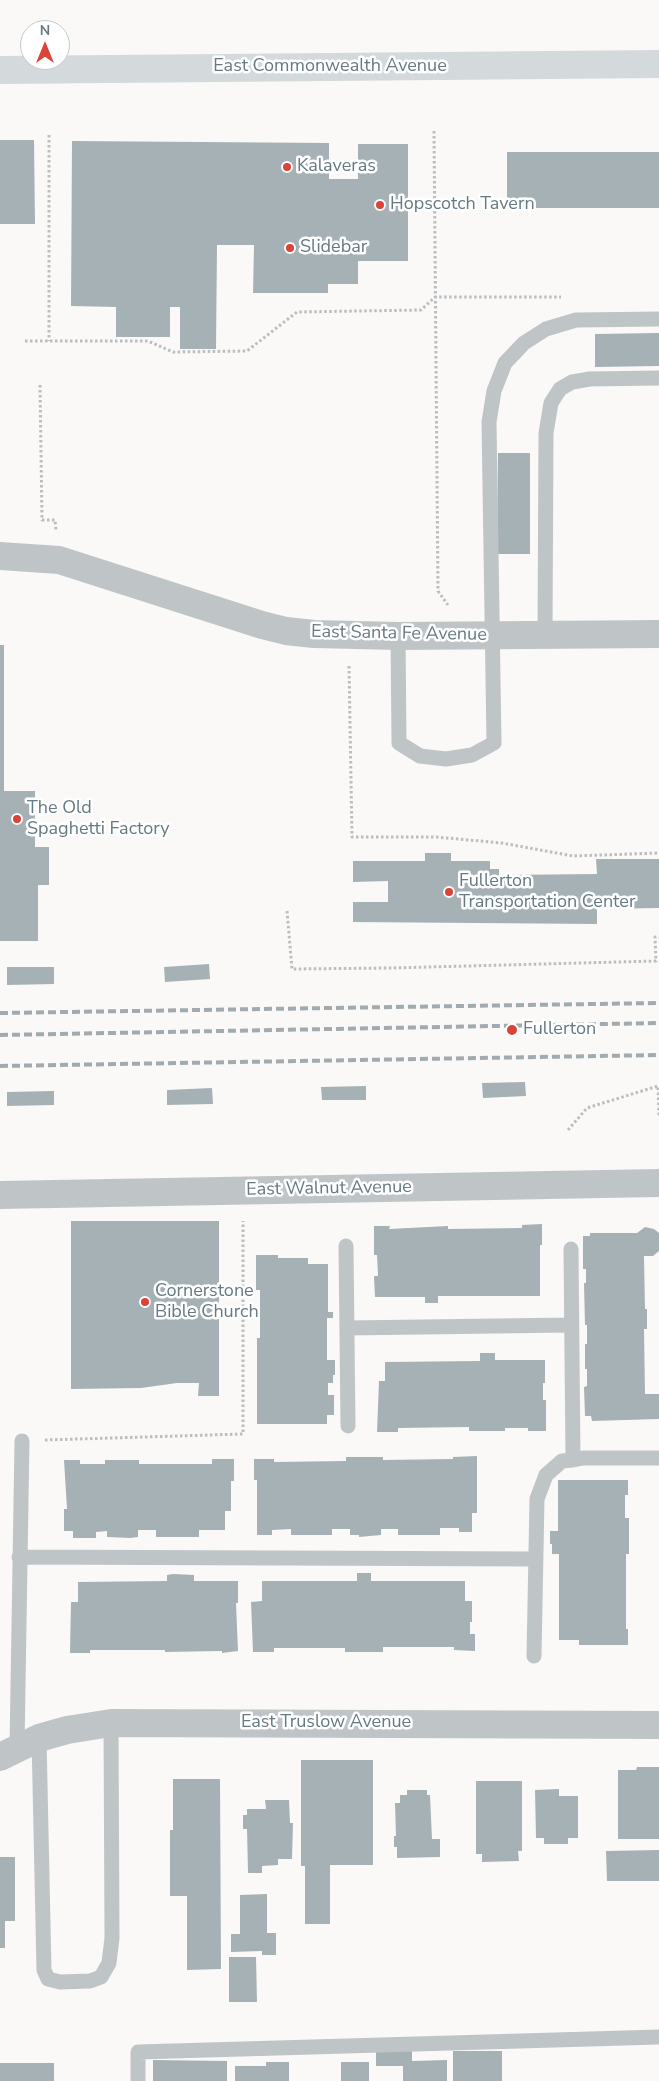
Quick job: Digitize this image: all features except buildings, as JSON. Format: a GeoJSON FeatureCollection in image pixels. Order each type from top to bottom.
{"type":"FeatureCollection","features":[{"type":"Feature","properties":{"kind":"main road","name":"East Commonwealth Avenue"},"geometry":{"type":"LineString","coordinates":[[0,70],[659,64]]}},
{"type":"Feature","properties":{"kind":"street","name":"East Santa Fe Avenue"},"geometry":{"type":"LineString","coordinates":[[0,556],[59,560],[286,631],[335,636],[659,634]]}},
{"type":"Feature","properties":{"kind":"street","name":"East Walnut Avenue"},"geometry":{"type":"LineString","coordinates":[[0,1195],[659,1182]]}},
{"type":"Feature","properties":{"kind":"street","name":"East Truslow Avenue"},"geometry":{"type":"LineString","coordinates":[[19,1748],[67,1730],[111,1723],[659,1725]]}},
{"type":"Feature","properties":{"kind":"lane"},"geometry":{"type":"LineString","coordinates":[[398,636],[399,744],[420,756],[446,759],[472,756],[494,744],[489,422],[494,390],[505,363],[524,342],[546,329],[576,320],[659,319]]}},
{"type":"Feature","properties":{"kind":"lane"},"geometry":{"type":"LineString","coordinates":[[545,635],[546,433],[550,402],[560,390],[572,382],[590,378],[659,378]]}},
{"type":"Feature","properties":{"kind":"lane"},"geometry":{"type":"LineString","coordinates":[[346,1246],[348,1426]]}},
{"type":"Feature","properties":{"kind":"lane"},"geometry":{"type":"LineString","coordinates":[[571,1249],[573,1460]]}},
{"type":"Feature","properties":{"kind":"lane"},"geometry":{"type":"LineString","coordinates":[[347,1328],[572,1325]]}},
{"type":"Feature","properties":{"kind":"lane"},"geometry":{"type":"LineString","coordinates":[[22,1441],[19,1557],[19,1748],[44,1970],[48,1979],[60,1982],[90,1981],[101,1977],[109,1963],[112,1938],[111,1723]]}},
{"type":"Feature","properties":{"kind":"lane"},"geometry":{"type":"LineString","coordinates":[[534,1656],[537,1499],[546,1475],[562,1461],[583,1458],[659,1458]]}},
{"type":"Feature","properties":{"kind":"lane"},"geometry":{"type":"LineString","coordinates":[[19,1557],[536,1558]]}},
{"type":"Feature","properties":{"kind":"lane"},"geometry":{"type":"LineString","coordinates":[[138,2081],[138,2052],[659,2037]]}},
{"type":"Feature","properties":{"kind":"path"},"geometry":{"type":"LineString","coordinates":[[434,131],[438,591],[448,606]]}},
{"type":"Feature","properties":{"kind":"path"},"geometry":{"type":"LineString","coordinates":[[48,135],[50,341]]}},
{"type":"Feature","properties":{"kind":"path"},"geometry":{"type":"LineString","coordinates":[[25,341],[148,341],[173,352],[246,351],[297,312],[421,310],[435,297],[562,297]]}},
{"type":"Feature","properties":{"kind":"path"},"geometry":{"type":"LineString","coordinates":[[40,384],[42,520],[55,520],[56,534]]}},
{"type":"Feature","properties":{"kind":"path"},"geometry":{"type":"LineString","coordinates":[[348,660],[352,837],[436,837],[502,843],[573,856],[659,852]]}},
{"type":"Feature","properties":{"kind":"path"},"geometry":{"type":"LineString","coordinates":[[288,911],[292,969],[656,961],[655,937],[659,937]]}},
{"type":"Feature","properties":{"kind":"path"},"geometry":{"type":"LineString","coordinates":[[568,1130],[587,1108],[658,1086],[659,1117]]}},
{"type":"Feature","properties":{"kind":"path"},"geometry":{"type":"LineString","coordinates":[[22,1441],[243,1434],[243,1190]]}},
{"type":"Feature","properties":{"kind":"railway"},"geometry":{"type":"LineString","coordinates":[[0,1013],[659,1003]]}},
{"type":"Feature","properties":{"kind":"railway"},"geometry":{"type":"LineString","coordinates":[[0,1035],[659,1023]]}},
{"type":"Feature","properties":{"kind":"railway"},"geometry":{"type":"LineString","coordinates":[[0,1066],[659,1055]]}},
{"type":"Feature","properties":{"kind":"place","name":"Kalaveras"},"geometry":{"type":"Point","coordinates":[287,167]}},
{"type":"Feature","properties":{"kind":"place","name":"Hopscotch Tavern"},"geometry":{"type":"Point","coordinates":[380,205]}},
{"type":"Feature","properties":{"kind":"place","name":"Slidebar"},"geometry":{"type":"Point","coordinates":[290,248]}},
{"type":"Feature","properties":{"kind":"place","name":"The Old Spaghetti Factory"},"geometry":{"type":"Point","coordinates":[17,819]}},
{"type":"Feature","properties":{"kind":"place","name":"Fullerton Transportation Center"},"geometry":{"type":"Point","coordinates":[449,892]}},
{"type":"Feature","properties":{"kind":"place","name":"Fullerton"},"geometry":{"type":"Point","coordinates":[512,1030]}},
{"type":"Feature","properties":{"kind":"place","name":"Cornerstone Bible Church"},"geometry":{"type":"Point","coordinates":[145,1302]}}]}
